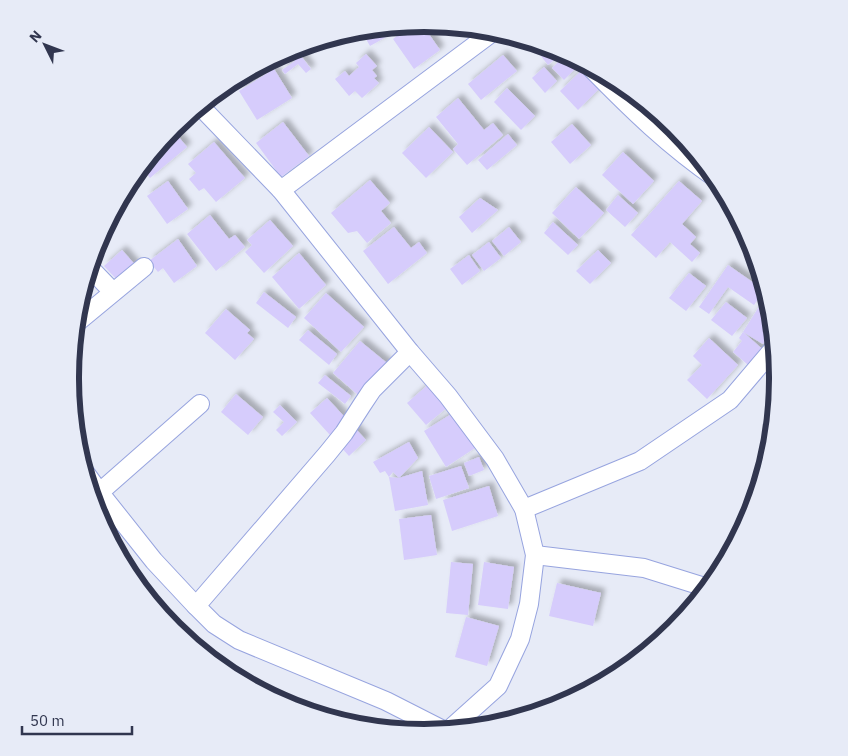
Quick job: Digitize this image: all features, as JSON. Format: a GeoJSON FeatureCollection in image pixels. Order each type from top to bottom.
{"type":"FeatureCollection","features":[{"type":"Feature","properties":{"kind":"street"},"geometry":{"type":"LineString","coordinates":[[281,190],[485,38]]}},
{"type":"Feature","properties":{"kind":"street"},"geometry":{"type":"LineString","coordinates":[[608,86],[655,131],[686,153]]}},
{"type":"Feature","properties":{"kind":"street"},"geometry":{"type":"LineString","coordinates":[[205,111],[281,190],[410,352],[448,396],[495,459],[524,509],[535,555],[529,604],[520,639],[498,686],[458,722]]}},
{"type":"Feature","properties":{"kind":"street"},"geometry":{"type":"LineString","coordinates":[[84,316],[144,267]]}},
{"type":"Feature","properties":{"kind":"street"},"geometry":{"type":"LineString","coordinates":[[95,274],[113,292]]}},
{"type":"Feature","properties":{"kind":"street"},"geometry":{"type":"LineString","coordinates":[[196,606],[328,454],[344,434],[372,390],[410,352]]}},
{"type":"Feature","properties":{"kind":"street"},"geometry":{"type":"LineString","coordinates":[[524,509],[640,461],[730,400],[769,354]]}},
{"type":"Feature","properties":{"kind":"street"},"geometry":{"type":"LineString","coordinates":[[99,494],[200,404]]}},
{"type":"Feature","properties":{"kind":"street"},"geometry":{"type":"LineString","coordinates":[[102,503],[214,624],[239,640],[386,702],[430,724]]}},
{"type":"Feature","properties":{"kind":"street"},"geometry":{"type":"LineString","coordinates":[[535,555],[644,568],[700,585]]}},
{"type":"Feature","properties":{"kind":"building"},"geometry":{"type":"Polygon","coordinates":[[[428,32],[440,50],[414,69],[393,39],[401,33],[428,32]]]}},
{"type":"Feature","properties":{"kind":"building"},"geometry":{"type":"Polygon","coordinates":[[[392,34],[370,46],[365,38],[392,34]]]}},
{"type":"Feature","properties":{"kind":"building"},"geometry":{"type":"Polygon","coordinates":[[[538,52],[556,59],[548,65],[538,52]]]}},
{"type":"Feature","properties":{"kind":"building"},"geometry":{"type":"Polygon","coordinates":[[[366,54],[377,66],[372,70],[377,76],[374,78],[379,83],[362,98],[355,91],[349,96],[335,79],[345,71],[349,76],[359,67],[356,63],[366,54]]]}},
{"type":"Feature","properties":{"kind":"building"},"geometry":{"type":"Polygon","coordinates":[[[503,55],[517,71],[481,100],[468,84],[503,55]]]}},
{"type":"Feature","properties":{"kind":"building"},"geometry":{"type":"Polygon","coordinates":[[[301,56],[311,69],[306,73],[298,64],[285,74],[282,70],[295,61],[293,59],[301,56]]]}},
{"type":"Feature","properties":{"kind":"building"},"geometry":{"type":"Polygon","coordinates":[[[560,60],[576,68],[564,80],[552,68],[560,60]]]}},
{"type":"Feature","properties":{"kind":"building"},"geometry":{"type":"Polygon","coordinates":[[[544,67],[557,81],[545,93],[532,78],[544,67]]]}},
{"type":"Feature","properties":{"kind":"building"},"geometry":{"type":"Polygon","coordinates":[[[274,69],[292,98],[257,120],[239,91],[274,69]]]}},
{"type":"Feature","properties":{"kind":"building"},"geometry":{"type":"Polygon","coordinates":[[[582,70],[600,88],[578,110],[560,91],[582,70]]]}},
{"type":"Feature","properties":{"kind":"building"},"geometry":{"type":"Polygon","coordinates":[[[507,88],[535,116],[521,130],[494,102],[507,88]]]}},
{"type":"Feature","properties":{"kind":"building"},"geometry":{"type":"Polygon","coordinates":[[[458,98],[484,130],[493,123],[503,135],[467,165],[453,149],[458,144],[436,117],[458,98]]]}},
{"type":"Feature","properties":{"kind":"building"},"geometry":{"type":"Polygon","coordinates":[[[283,122],[309,156],[281,177],[256,143],[283,122]]]}},
{"type":"Feature","properties":{"kind":"building"},"geometry":{"type":"Polygon","coordinates":[[[572,124],[591,145],[570,164],[551,142],[572,124]]]}},
{"type":"Feature","properties":{"kind":"building"},"geometry":{"type":"Polygon","coordinates":[[[429,127],[453,152],[426,178],[402,153],[429,127]]]}},
{"type":"Feature","properties":{"kind":"building"},"geometry":{"type":"Polygon","coordinates":[[[508,134],[517,145],[487,170],[478,160],[508,134]]]}},
{"type":"Feature","properties":{"kind":"building"},"geometry":{"type":"Polygon","coordinates":[[[178,136],[187,147],[150,178],[146,173],[164,150],[178,136]]]}},
{"type":"Feature","properties":{"kind":"building"},"geometry":{"type":"Polygon","coordinates":[[[214,142],[245,178],[216,202],[204,188],[199,191],[189,179],[196,173],[188,164],[214,142]]]}},
{"type":"Feature","properties":{"kind":"building"},"geometry":{"type":"Polygon","coordinates":[[[623,152],[654,181],[633,204],[602,175],[623,152]]]}},
{"type":"Feature","properties":{"kind":"building"},"geometry":{"type":"Polygon","coordinates":[[[370,180],[390,203],[381,211],[391,223],[367,243],[357,231],[348,233],[331,213],[370,180]]]}},
{"type":"Feature","properties":{"kind":"building"},"geometry":{"type":"Polygon","coordinates":[[[168,181],[188,209],[167,224],[147,196],[168,181]]]}},
{"type":"Feature","properties":{"kind":"building"},"geometry":{"type":"Polygon","coordinates":[[[679,181],[702,201],[682,224],[696,237],[690,244],[700,253],[692,262],[670,242],[656,258],[631,235],[679,181]]]}},
{"type":"Feature","properties":{"kind":"building"},"geometry":{"type":"Polygon","coordinates":[[[576,187],[604,213],[579,239],[552,213],[576,187]]]}},
{"type":"Feature","properties":{"kind":"building"},"geometry":{"type":"Polygon","coordinates":[[[618,195],[638,213],[625,227],[606,210],[618,195]]]}},
{"type":"Feature","properties":{"kind":"building"},"geometry":{"type":"Polygon","coordinates":[[[480,198],[498,210],[472,233],[459,217],[480,198]]]}},
{"type":"Feature","properties":{"kind":"building"},"geometry":{"type":"Polygon","coordinates":[[[210,215],[229,239],[235,235],[245,247],[216,271],[187,234],[210,215]]]}},
{"type":"Feature","properties":{"kind":"building"},"geometry":{"type":"Polygon","coordinates":[[[270,220],[293,246],[264,273],[245,252],[252,245],[247,240],[270,220]]]}},
{"type":"Feature","properties":{"kind":"building"},"geometry":{"type":"Polygon","coordinates":[[[553,222],[578,245],[568,255],[544,233],[553,222]]]}},
{"type":"Feature","properties":{"kind":"building"},"geometry":{"type":"Polygon","coordinates":[[[394,227],[411,248],[419,242],[427,253],[388,284],[363,251],[394,227]]]}},
{"type":"Feature","properties":{"kind":"building"},"geometry":{"type":"Polygon","coordinates":[[[509,227],[521,242],[504,256],[492,241],[509,227]]]}},
{"type":"Feature","properties":{"kind":"building"},"geometry":{"type":"Polygon","coordinates":[[[178,239],[197,266],[174,283],[163,268],[158,272],[149,261],[178,239]]]}},
{"type":"Feature","properties":{"kind":"building"},"geometry":{"type":"Polygon","coordinates":[[[489,242],[501,258],[484,271],[472,255],[489,242]]]}},
{"type":"Feature","properties":{"kind":"building"},"geometry":{"type":"Polygon","coordinates":[[[122,250],[138,268],[120,283],[104,266],[122,250]]]}},
{"type":"Feature","properties":{"kind":"building"},"geometry":{"type":"Polygon","coordinates":[[[598,250],[611,263],[590,284],[576,271],[598,250]]]}},
{"type":"Feature","properties":{"kind":"building"},"geometry":{"type":"Polygon","coordinates":[[[299,253],[326,285],[299,309],[272,277],[299,253]]]}},
{"type":"Feature","properties":{"kind":"building"},"geometry":{"type":"Polygon","coordinates":[[[469,255],[480,271],[462,285],[450,269],[469,255]]]}},
{"type":"Feature","properties":{"kind":"building"},"geometry":{"type":"Polygon","coordinates":[[[728,265],[757,285],[760,296],[754,305],[728,287],[709,314],[699,307],[728,265]]]}},
{"type":"Feature","properties":{"kind":"building"},"geometry":{"type":"Polygon","coordinates":[[[689,273],[706,286],[686,311],[669,298],[689,273]]]}},
{"type":"Feature","properties":{"kind":"building"},"geometry":{"type":"Polygon","coordinates":[[[264,292],[296,317],[288,328],[256,303],[264,292]]]}},
{"type":"Feature","properties":{"kind":"building"},"geometry":{"type":"Polygon","coordinates":[[[326,293],[364,327],[341,352],[304,318],[326,293]]]}},
{"type":"Feature","properties":{"kind":"building"},"geometry":{"type":"Polygon","coordinates":[[[726,302],[747,318],[732,336],[711,320],[726,302]]]}},
{"type":"Feature","properties":{"kind":"building"},"geometry":{"type":"Polygon","coordinates":[[[761,303],[767,337],[763,344],[743,332],[761,303]]]}},
{"type":"Feature","properties":{"kind":"building"},"geometry":{"type":"Polygon","coordinates":[[[226,309],[250,330],[247,333],[254,339],[235,360],[205,333],[226,309]]]}},
{"type":"Feature","properties":{"kind":"building"},"geometry":{"type":"Polygon","coordinates":[[[308,330],[337,354],[329,365],[299,340],[308,330]]]}},
{"type":"Feature","properties":{"kind":"building"},"geometry":{"type":"Polygon","coordinates":[[[743,332],[768,354],[754,370],[733,352],[742,341],[739,338],[743,332]]]}},
{"type":"Feature","properties":{"kind":"building"},"geometry":{"type":"Polygon","coordinates":[[[709,338],[738,365],[707,399],[687,380],[702,365],[693,356],[709,338]]]}},
{"type":"Feature","properties":{"kind":"building"},"geometry":{"type":"Polygon","coordinates":[[[360,341],[393,368],[365,401],[333,373],[360,341]]]}},
{"type":"Feature","properties":{"kind":"building"},"geometry":{"type":"Polygon","coordinates":[[[325,375],[351,396],[345,404],[318,383],[325,375]]]}},
{"type":"Feature","properties":{"kind":"building"},"geometry":{"type":"Polygon","coordinates":[[[430,383],[449,406],[426,425],[407,403],[430,383]]]}},
{"type":"Feature","properties":{"kind":"building"},"geometry":{"type":"Polygon","coordinates":[[[236,394],[263,417],[248,435],[221,412],[236,394]]]}},
{"type":"Feature","properties":{"kind":"building"},"geometry":{"type":"Polygon","coordinates":[[[327,398],[366,440],[349,456],[310,413],[327,398]]]}},
{"type":"Feature","properties":{"kind":"building"},"geometry":{"type":"Polygon","coordinates":[[[280,405],[297,422],[282,436],[276,430],[284,422],[273,412],[280,405]]]}},
{"type":"Feature","properties":{"kind":"building"},"geometry":{"type":"Polygon","coordinates":[[[453,413],[475,448],[446,467],[424,431],[453,413]]]}},
{"type":"Feature","properties":{"kind":"building"},"geometry":{"type":"Polygon","coordinates":[[[409,442],[418,458],[399,478],[393,472],[389,477],[385,471],[380,473],[373,462],[409,442]]]}},
{"type":"Feature","properties":{"kind":"building"},"geometry":{"type":"Polygon","coordinates":[[[479,457],[484,470],[469,476],[464,463],[479,457]]]}},
{"type":"Feature","properties":{"kind":"building"},"geometry":{"type":"Polygon","coordinates":[[[461,466],[469,488],[436,499],[429,476],[461,466]]]}},
{"type":"Feature","properties":{"kind":"building"},"geometry":{"type":"Polygon","coordinates":[[[422,471],[428,505],[395,511],[389,477],[399,478],[422,471]]]}},
{"type":"Feature","properties":{"kind":"building"},"geometry":{"type":"Polygon","coordinates":[[[489,486],[498,516],[452,531],[443,500],[489,486]]]}},
{"type":"Feature","properties":{"kind":"building"},"geometry":{"type":"Polygon","coordinates":[[[431,515],[437,555],[404,560],[399,519],[431,515]]]}},
{"type":"Feature","properties":{"kind":"building"},"geometry":{"type":"Polygon","coordinates":[[[451,562],[473,564],[468,615],[446,613],[451,562]]]}},
{"type":"Feature","properties":{"kind":"building"},"geometry":{"type":"Polygon","coordinates":[[[484,562],[514,567],[508,609],[478,605],[484,562]]]}},
{"type":"Feature","properties":{"kind":"building"},"geometry":{"type":"Polygon","coordinates":[[[557,583],[601,593],[593,626],[549,616],[557,583]]]}},
{"type":"Feature","properties":{"kind":"building"},"geometry":{"type":"Polygon","coordinates":[[[466,617],[499,626],[487,666],[455,657],[466,617]]]}}]}
